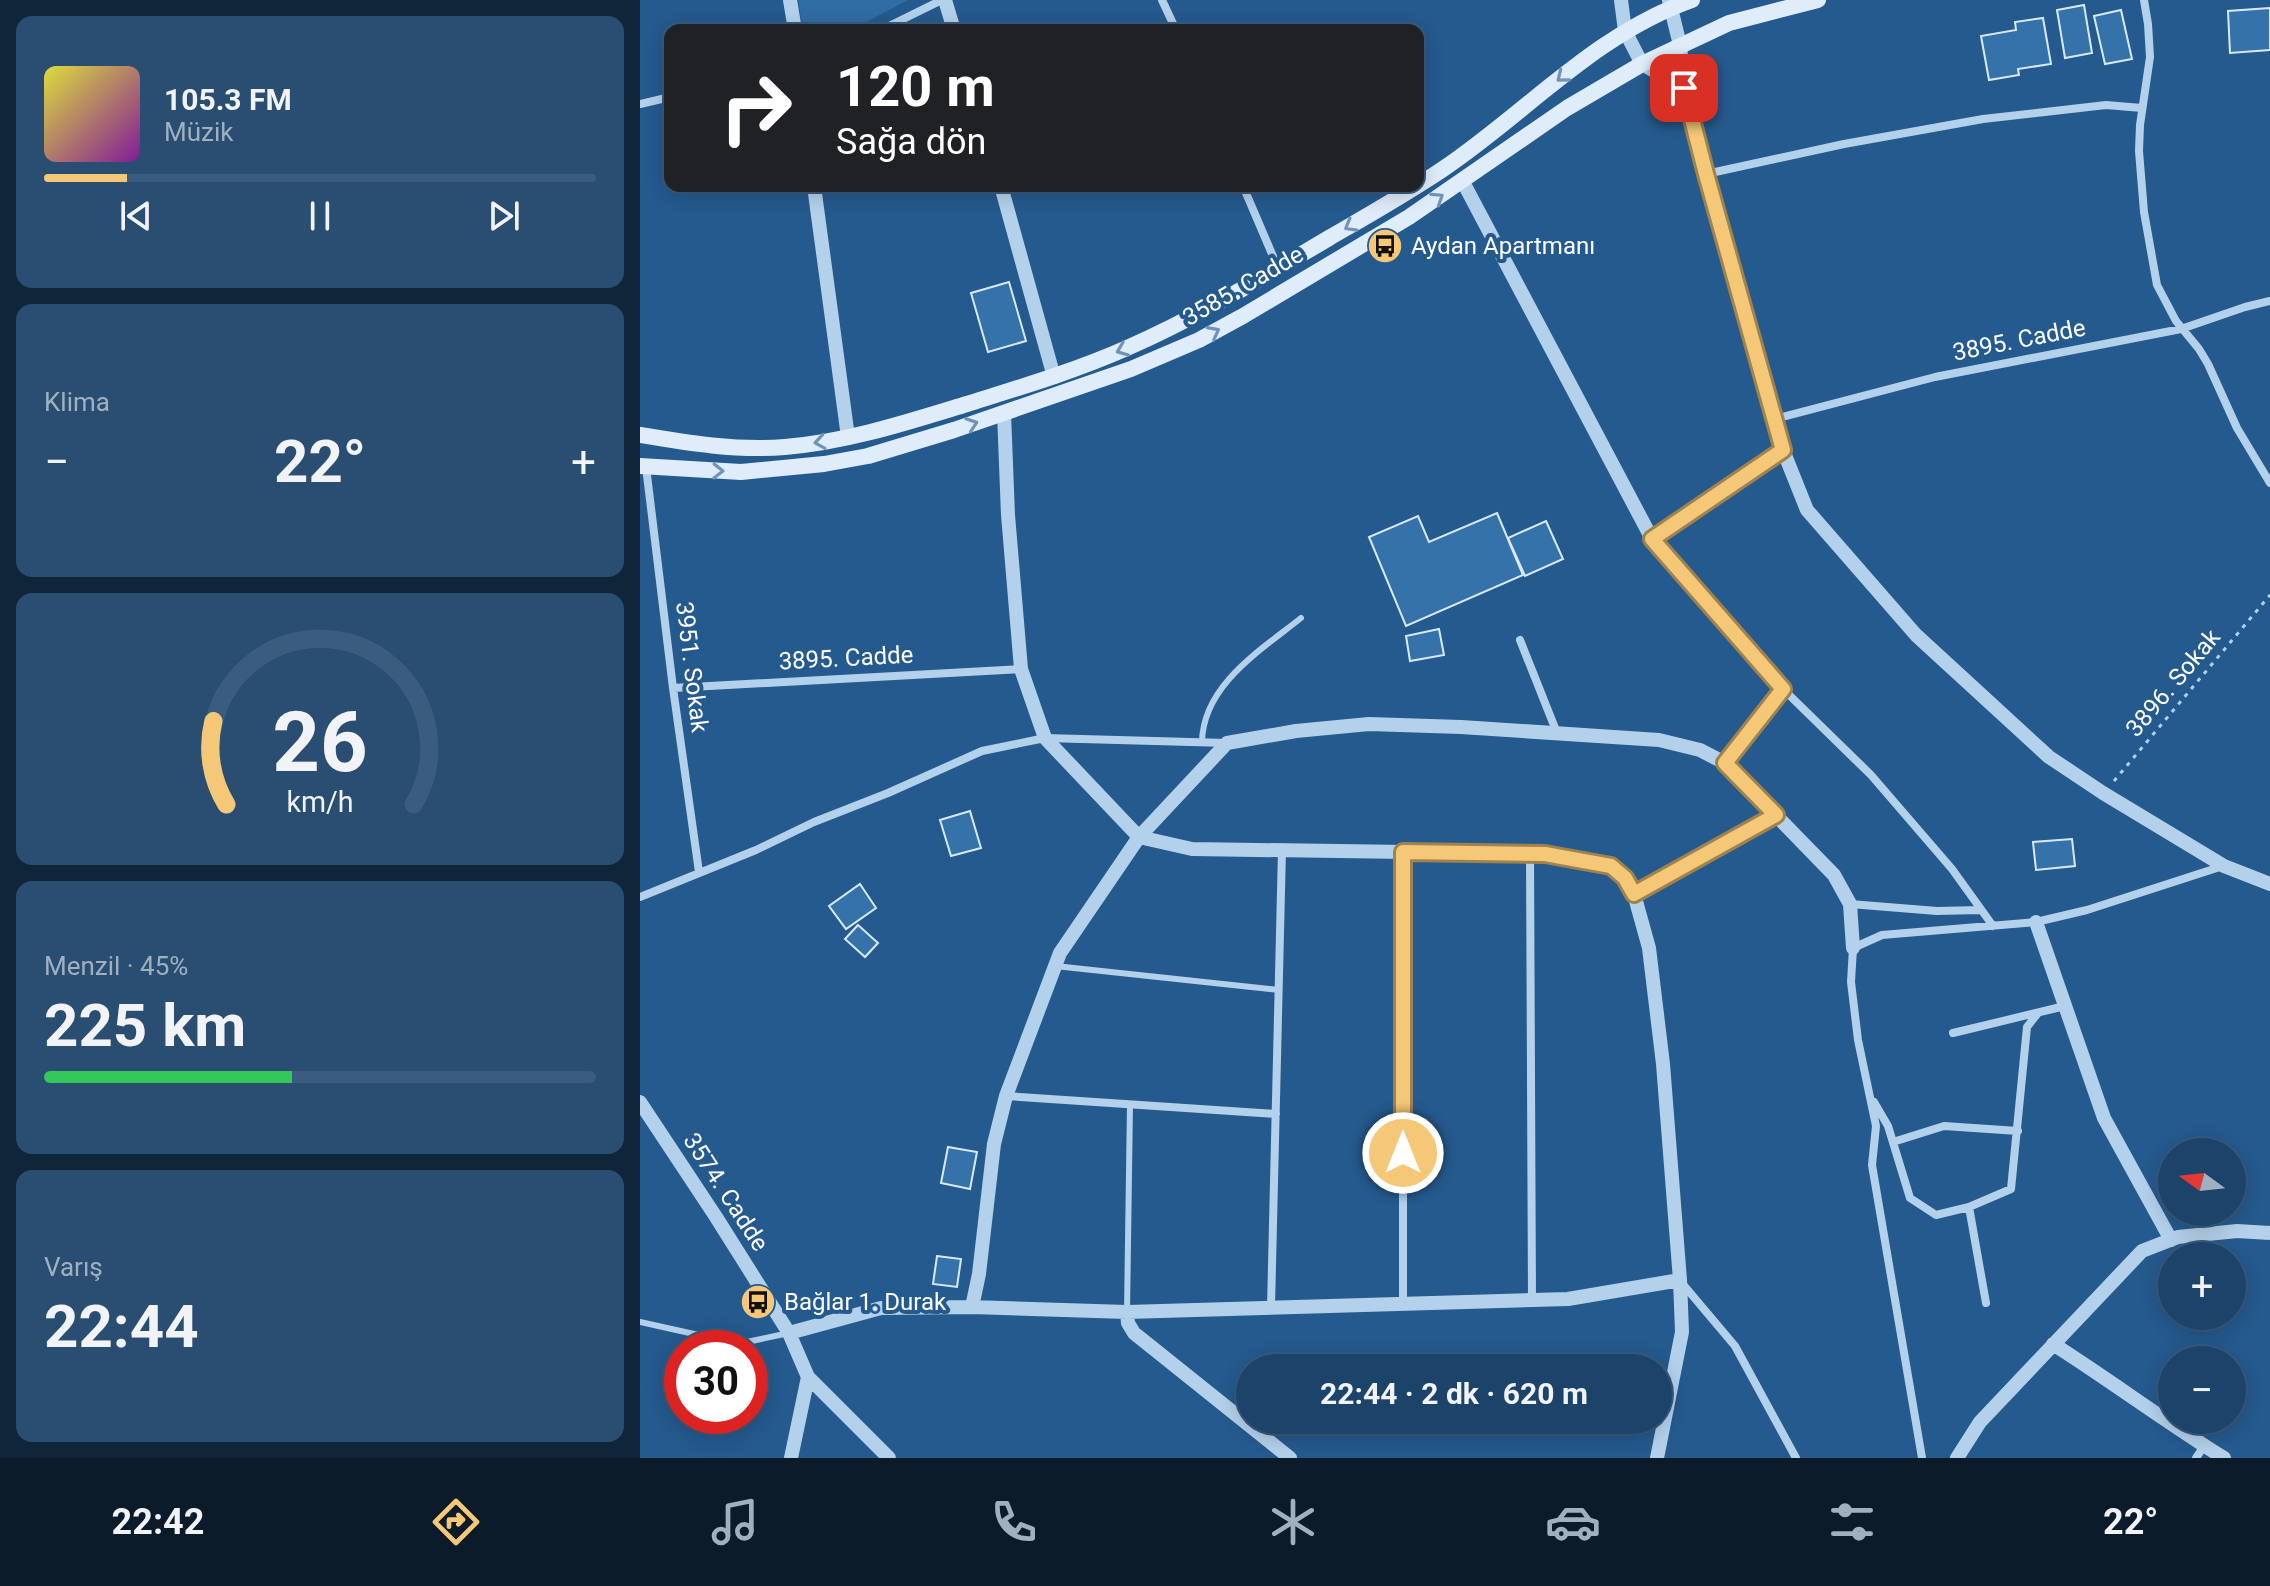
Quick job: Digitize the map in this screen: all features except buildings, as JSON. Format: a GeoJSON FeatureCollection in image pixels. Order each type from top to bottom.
{"type":"FeatureCollection","features":[{"type":"Feature","properties":{"kind":"main road","name":"3585. Cadde"},"geometry":{"type":"LineString","coordinates":[[1424,182],[1506,123],[1599,48],[1670,4],[1692,0]]}},
{"type":"Feature","properties":{"kind":"main road","name":"3585. Cadde"},"geometry":{"type":"LineString","coordinates":[[643,467],[741,472],[824,464],[898,448],[1105,379],[1199,340],[1243,316],[1409,217],[1567,108],[1642,64],[1729,23],[1818,0]]}},
{"type":"Feature","properties":{"kind":"main road","name":"3585. Cadde"},"geometry":{"type":"LineString","coordinates":[[640,435],[699,443],[786,447],[848,437],[929,416],[1054,377],[1184,322],[1409,192]]}},
{"type":"Feature","properties":{"kind":"street"},"geometry":{"type":"LineString","coordinates":[[790,0],[794,24]]}},
{"type":"Feature","properties":{"kind":"street"},"geometry":{"type":"LineString","coordinates":[[894,24],[944,0],[952,24]]}},
{"type":"Feature","properties":{"kind":"street"},"geometry":{"type":"LineString","coordinates":[[1162,0],[1173,24]]}},
{"type":"Feature","properties":{"kind":"street"},"geometry":{"type":"LineString","coordinates":[[1621,0],[1625,31],[1642,64],[1684,88]]}},
{"type":"Feature","properties":{"kind":"street"},"geometry":{"type":"LineString","coordinates":[[2144,0],[2150,57],[2142,108],[2140,180],[2157,285],[2181,329],[2208,364],[2237,428],[2270,483]]}},
{"type":"Feature","properties":{"kind":"street"},"geometry":{"type":"LineString","coordinates":[[1670,4],[1680,45],[1684,88],[1706,174],[1783,450],[1807,510],[1916,635],[2049,757],[2224,866],[2270,884]]}},
{"type":"Feature","properties":{"kind":"street"},"geometry":{"type":"LineString","coordinates":[[640,104],[664,98]]}},
{"type":"Feature","properties":{"kind":"street"},"geometry":{"type":"LineString","coordinates":[[1706,174],[1844,144],[1983,119],[2106,105],[2142,108]]}},
{"type":"Feature","properties":{"kind":"street"},"geometry":{"type":"LineString","coordinates":[[1463,182],[1652,539],[1783,689],[1871,775],[1952,869],[1993,926]]}},
{"type":"Feature","properties":{"kind":"street"},"geometry":{"type":"LineString","coordinates":[[815,192],[848,437]]}},
{"type":"Feature","properties":{"kind":"street"},"geometry":{"type":"LineString","coordinates":[[1003,192],[1054,377]]}},
{"type":"Feature","properties":{"kind":"street"},"geometry":{"type":"LineString","coordinates":[[1246,192],[1278,269]]}},
{"type":"Feature","properties":{"kind":"street","name":"3895. Cadde"},"geometry":{"type":"LineString","coordinates":[[1775,419],[1923,379],[2181,329],[2270,301]]}},
{"type":"Feature","properties":{"kind":"street"},"geometry":{"type":"LineString","coordinates":[[1004,413],[1008,515],[1021,669],[1045,738],[1139,837],[1192,849],[1545,854],[1611,866],[1625,878],[1634,894],[1649,948],[1663,1064],[1680,1280],[1682,1332],[1657,1458]]}},
{"type":"Feature","properties":{"kind":"street"},"geometry":{"type":"LineString","coordinates":[[1652,539],[1783,450]]}},
{"type":"Feature","properties":{"kind":"street","name":"3951. Sokak"},"geometry":{"type":"LineString","coordinates":[[643,467],[699,872]]}},
{"type":"Feature","properties":{"kind":"street"},"geometry":{"type":"LineString","coordinates":[[1520,640],[1557,733]]}},
{"type":"Feature","properties":{"kind":"street","name":"3895. Cadde"},"geometry":{"type":"LineString","coordinates":[[673,688],[1021,669]]}},
{"type":"Feature","properties":{"kind":"street"},"geometry":{"type":"LineString","coordinates":[[1725,763],[1783,689]]}},
{"type":"Feature","properties":{"kind":"street"},"geometry":{"type":"LineString","coordinates":[[640,897],[982,751],[1045,738],[1227,743],[1296,731],[1369,724],[1659,740],[1700,750],[1725,763],[1776,815],[1834,875],[1850,904],[1853,996],[1858,1040],[1876,1126],[1872,1165],[1922,1458]]}},
{"type":"Feature","properties":{"kind":"street"},"geometry":{"type":"LineString","coordinates":[[972,1307],[979,1274],[994,1144],[1006,1096],[1060,953],[1139,837],[1227,743]]}},
{"type":"Feature","properties":{"kind":"street"},"geometry":{"type":"LineString","coordinates":[[1634,894],[1776,815]]}},
{"type":"Feature","properties":{"kind":"street"},"geometry":{"type":"LineString","coordinates":[[1271,1307],[1282,850]]}},
{"type":"Feature","properties":{"kind":"street"},"geometry":{"type":"LineString","coordinates":[[1403,852],[1403,1303]]}},
{"type":"Feature","properties":{"kind":"street"},"geometry":{"type":"LineString","coordinates":[[1530,854],[1532,1300]]}},
{"type":"Feature","properties":{"kind":"street"},"geometry":{"type":"LineString","coordinates":[[1853,948],[1882,935],[2036,922],[2087,910],[2224,866]]}},
{"type":"Feature","properties":{"kind":"street"},"geometry":{"type":"LineString","coordinates":[[1850,904],[1937,911],[1981,910]]}},
{"type":"Feature","properties":{"kind":"street"},"geometry":{"type":"LineString","coordinates":[[2036,922],[2104,1118],[2171,1240]]}},
{"type":"Feature","properties":{"kind":"street"},"geometry":{"type":"LineString","coordinates":[[1953,1033],[2065,1006]]}},
{"type":"Feature","properties":{"kind":"street"},"geometry":{"type":"LineString","coordinates":[[1870,1094],[1888,1126],[1910,1198],[1936,1215],[1969,1207],[2011,1189],[2027,1027],[2038,1013]]}},
{"type":"Feature","properties":{"kind":"street"},"geometry":{"type":"LineString","coordinates":[[1006,1096],[1276,1114]]}},
{"type":"Feature","properties":{"kind":"street","name":"3574. Cadde"},"geometry":{"type":"LineString","coordinates":[[640,1102],[789,1333],[808,1377],[889,1458]]}},
{"type":"Feature","properties":{"kind":"street"},"geometry":{"type":"LineString","coordinates":[[1893,1142],[1944,1126],[2018,1131]]}},
{"type":"Feature","properties":{"kind":"street"},"geometry":{"type":"LineString","coordinates":[[1969,1207],[1986,1303]]}},
{"type":"Feature","properties":{"kind":"street"},"geometry":{"type":"LineString","coordinates":[[1957,1458],[1980,1422],[2142,1251],[2178,1237],[2237,1231],[2270,1233]]}},
{"type":"Feature","properties":{"kind":"street"},"geometry":{"type":"LineString","coordinates":[[789,1333],[881,1308],[972,1307],[1127,1312],[1568,1299],[1680,1280]]}},
{"type":"Feature","properties":{"kind":"street"},"geometry":{"type":"LineString","coordinates":[[1680,1280],[1735,1346],[1796,1458]]}},
{"type":"Feature","properties":{"kind":"street"},"geometry":{"type":"LineString","coordinates":[[1127,1312],[1128,1323],[1134,1333],[1290,1458]]}},
{"type":"Feature","properties":{"kind":"street"},"geometry":{"type":"LineString","coordinates":[[2053,1344],[2200,1452],[2224,1458]]}},
{"type":"Feature","properties":{"kind":"street"},"geometry":{"type":"LineString","coordinates":[[791,1458],[808,1377]]}},
{"type":"Feature","properties":{"kind":"lane"},"geometry":{"type":"LineString","coordinates":[[1202,742],[1205,717],[1216,696],[1242,665],[1301,618]]}},
{"type":"Feature","properties":{"kind":"lane"},"geometry":{"type":"LineString","coordinates":[[1055,966],[1279,990]]}},
{"type":"Feature","properties":{"kind":"lane"},"geometry":{"type":"LineString","coordinates":[[1127,1312],[1130,1104]]}},
{"type":"Feature","properties":{"kind":"lane"},"geometry":{"type":"LineString","coordinates":[[640,1322],[730,1342],[747,1342],[789,1333]]}},
{"type":"Feature","properties":{"kind":"path","name":"3896. Sokak"},"geometry":{"type":"LineString","coordinates":[[2103,793],[2270,595]]}},
{"type":"Feature","properties":{"kind":"shaded area"},"geometry":{"type":"Polygon","coordinates":[[[798,0],[908,0],[862,24],[802,24],[798,0]]]}},
{"type":"Feature","properties":{"kind":"place","name":"Aydan Apartmanı"},"geometry":{"type":"Point","coordinates":[1385,246]}},
{"type":"Feature","properties":{"kind":"place","name":"Bağlar 1. Durak"},"geometry":{"type":"Point","coordinates":[758,1302]}},
{"type":"Feature","properties":{"kind":"route"},"geometry":{"type":"LineString","coordinates":[[1403,1153],[1403,852],[1545,854],[1611,866],[1625,878],[1634,894],[1776,815],[1725,763],[1783,689],[1652,539],[1783,450],[1684,88]]}}]}
